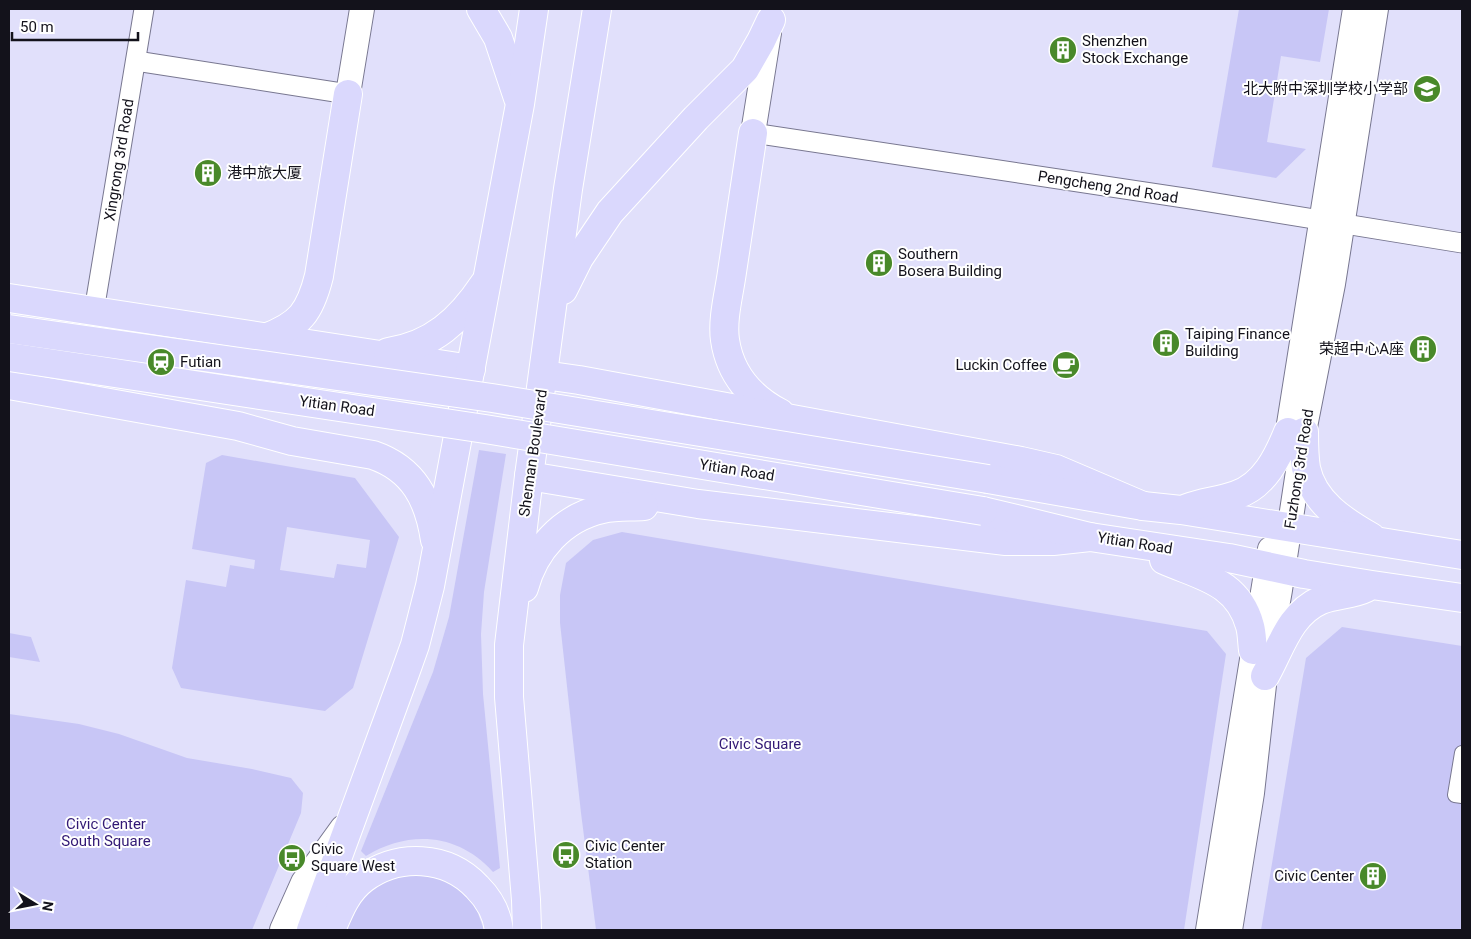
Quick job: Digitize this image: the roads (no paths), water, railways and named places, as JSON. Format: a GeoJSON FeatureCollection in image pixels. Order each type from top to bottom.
{"type":"FeatureCollection","features":[{"type":"Feature","properties":{"kind":"main road"},"geometry":{"type":"LineString","coordinates":[[311,930],[415,645],[437,554],[520,104],[534,9]]}},
{"type":"Feature","properties":{"kind":"main road","name":"Shennan Boulevard"},"geometry":{"type":"LineString","coordinates":[[527,930],[509,697],[509,645],[568,189],[598,9]]}},
{"type":"Feature","properties":{"kind":"main road"},"geometry":{"type":"LineString","coordinates":[[553,312],[579,258],[610,212],[696,118],[745,69],[761,41],[772,14]]}},
{"type":"Feature","properties":{"kind":"main road"},"geometry":{"type":"LineString","coordinates":[[485,15],[503,53],[520,104]]}},
{"type":"Feature","properties":{"kind":"main road"},"geometry":{"type":"LineString","coordinates":[[265,338],[282,331],[296,322],[306,312],[314,295],[319,276],[348,94]]}},
{"type":"Feature","properties":{"kind":"main road"},"geometry":{"type":"LineString","coordinates":[[754,133],[728,298],[725,338],[734,371],[746,388],[772,409],[796,419]]}},
{"type":"Feature","properties":{"kind":"main road"},"geometry":{"type":"LineString","coordinates":[[374,354],[404,350],[431,339],[452,324],[470,305],[488,279]]}},
{"type":"Feature","properties":{"kind":"main road"},"geometry":{"type":"LineString","coordinates":[[9,298],[471,369]]}},
{"type":"Feature","properties":{"kind":"main road","name":"Yitian Road"},"geometry":{"type":"LineString","coordinates":[[9,329],[492,398],[1143,506],[1181,510],[1462,555]]}},
{"type":"Feature","properties":{"kind":"main road","name":"Yitian Road"},"geometry":{"type":"LineString","coordinates":[[9,357],[485,429],[983,511],[1090,536],[1372,585],[1462,598]]}},
{"type":"Feature","properties":{"kind":"main road"},"geometry":{"type":"LineString","coordinates":[[544,375],[1021,461],[1056,469],[1143,506]]}},
{"type":"Feature","properties":{"kind":"main road"},"geometry":{"type":"LineString","coordinates":[[9,385],[238,426],[292,441],[373,455],[404,471],[420,492],[431,519],[437,554]]}},
{"type":"Feature","properties":{"kind":"main road"},"geometry":{"type":"LineString","coordinates":[[1181,510],[1202,502],[1236,495],[1251,488],[1267,472],[1281,450],[1296,432]]}},
{"type":"Feature","properties":{"kind":"main road"},"geometry":{"type":"LineString","coordinates":[[1296,432],[1310,480],[1320,497],[1342,518],[1381,543]]}},
{"type":"Feature","properties":{"kind":"main road"},"geometry":{"type":"LineString","coordinates":[[530,476],[698,504],[1006,541],[1053,541],[1090,536]]}},
{"type":"Feature","properties":{"kind":"main road"},"geometry":{"type":"LineString","coordinates":[[509,645],[526,580],[544,547],[560,529],[573,520],[602,509],[698,504]]}},
{"type":"Feature","properties":{"kind":"main road"},"geometry":{"type":"LineString","coordinates":[[1129,542],[1166,562],[1195,571],[1220,583],[1233,595],[1245,613],[1250,626],[1253,650]]}},
{"type":"Feature","properties":{"kind":"main road"},"geometry":{"type":"LineString","coordinates":[[1265,676],[1278,654],[1286,633],[1299,616],[1321,600],[1357,593],[1372,585]]}},
{"type":"Feature","properties":{"kind":"main road"},"geometry":{"type":"LineString","coordinates":[[284,930],[306,883],[352,818]]}},
{"type":"Feature","properties":{"kind":"main road"},"geometry":{"type":"LineString","coordinates":[[331,930],[342,903],[352,889],[362,880],[390,864],[418,860],[449,867],[471,880],[486,896],[494,910],[499,930]]}},
{"type":"Feature","properties":{"kind":"main road","name":"Shennan Boulevard"},"geometry":{"type":"LineString","coordinates":[[526,900],[534,930]]}},
{"type":"Feature","properties":{"kind":"street","name":"Xingrong 3rd Road"},"geometry":{"type":"LineString","coordinates":[[94,311],[144,9]]}},
{"type":"Feature","properties":{"kind":"street"},"geometry":{"type":"LineString","coordinates":[[136,61],[348,94],[362,9]]}},
{"type":"Feature","properties":{"kind":"street","name":"Fuzhong 3rd Road"},"geometry":{"type":"LineString","coordinates":[[1332,222],[1355,9]]}},
{"type":"Feature","properties":{"kind":"street","name":"Fuzhong 3rd Road"},"geometry":{"type":"LineString","coordinates":[[1230,930],[1252,793],[1275,568],[1296,432],[1332,222],[1376,9]]}},
{"type":"Feature","properties":{"kind":"street"},"geometry":{"type":"LineString","coordinates":[[754,133],[772,14]]}},
{"type":"Feature","properties":{"kind":"street","name":"Pengcheng 2nd Road"},"geometry":{"type":"LineString","coordinates":[[754,133],[1462,243]]}},
{"type":"Feature","properties":{"kind":"street","name":"Fuzhong 3rd Road"},"geometry":{"type":"LineString","coordinates":[[1208,930],[1253,650],[1275,568]]}},
{"type":"Feature","properties":{"kind":"street"},"geometry":{"type":"LineString","coordinates":[[1462,753],[1455,795],[1462,796]]}},
{"type":"Feature","properties":{"kind":"place","name":"Shenzhen Stock Exchange"},"geometry":{"type":"Point","coordinates":[1063,50]}},
{"type":"Feature","properties":{"kind":"place","name":"北大附中深圳学校小学部"},"geometry":{"type":"Point","coordinates":[1427,89]}},
{"type":"Feature","properties":{"kind":"place","name":"港中旅大厦"},"geometry":{"type":"Point","coordinates":[208,173]}},
{"type":"Feature","properties":{"kind":"place","name":"Southern Bosera Building"},"geometry":{"type":"Point","coordinates":[879,263]}},
{"type":"Feature","properties":{"kind":"place","name":"Taiping Finance Building"},"geometry":{"type":"Point","coordinates":[1166,343]}},
{"type":"Feature","properties":{"kind":"place","name":"荣超中心A座"},"geometry":{"type":"Point","coordinates":[1423,349]}},
{"type":"Feature","properties":{"kind":"place","name":"Futian"},"geometry":{"type":"Point","coordinates":[161,362]}},
{"type":"Feature","properties":{"kind":"place","name":"Luckin Coffee"},"geometry":{"type":"Point","coordinates":[1066,365]}},
{"type":"Feature","properties":{"kind":"place","name":"Civic Center Station"},"geometry":{"type":"Point","coordinates":[566,855]}},
{"type":"Feature","properties":{"kind":"place","name":"Civic Square West"},"geometry":{"type":"Point","coordinates":[292,858]}},
{"type":"Feature","properties":{"kind":"place","name":"Civic Center"},"geometry":{"type":"Point","coordinates":[1373,876]}},
{"type":"Feature","properties":{"kind":"park label","name":"Civic Square"},"geometry":{"type":"Point","coordinates":[760,744]}},
{"type":"Feature","properties":{"kind":"park label","name":"Civic Center South Square"},"geometry":{"type":"Point","coordinates":[106,832]}}]}
